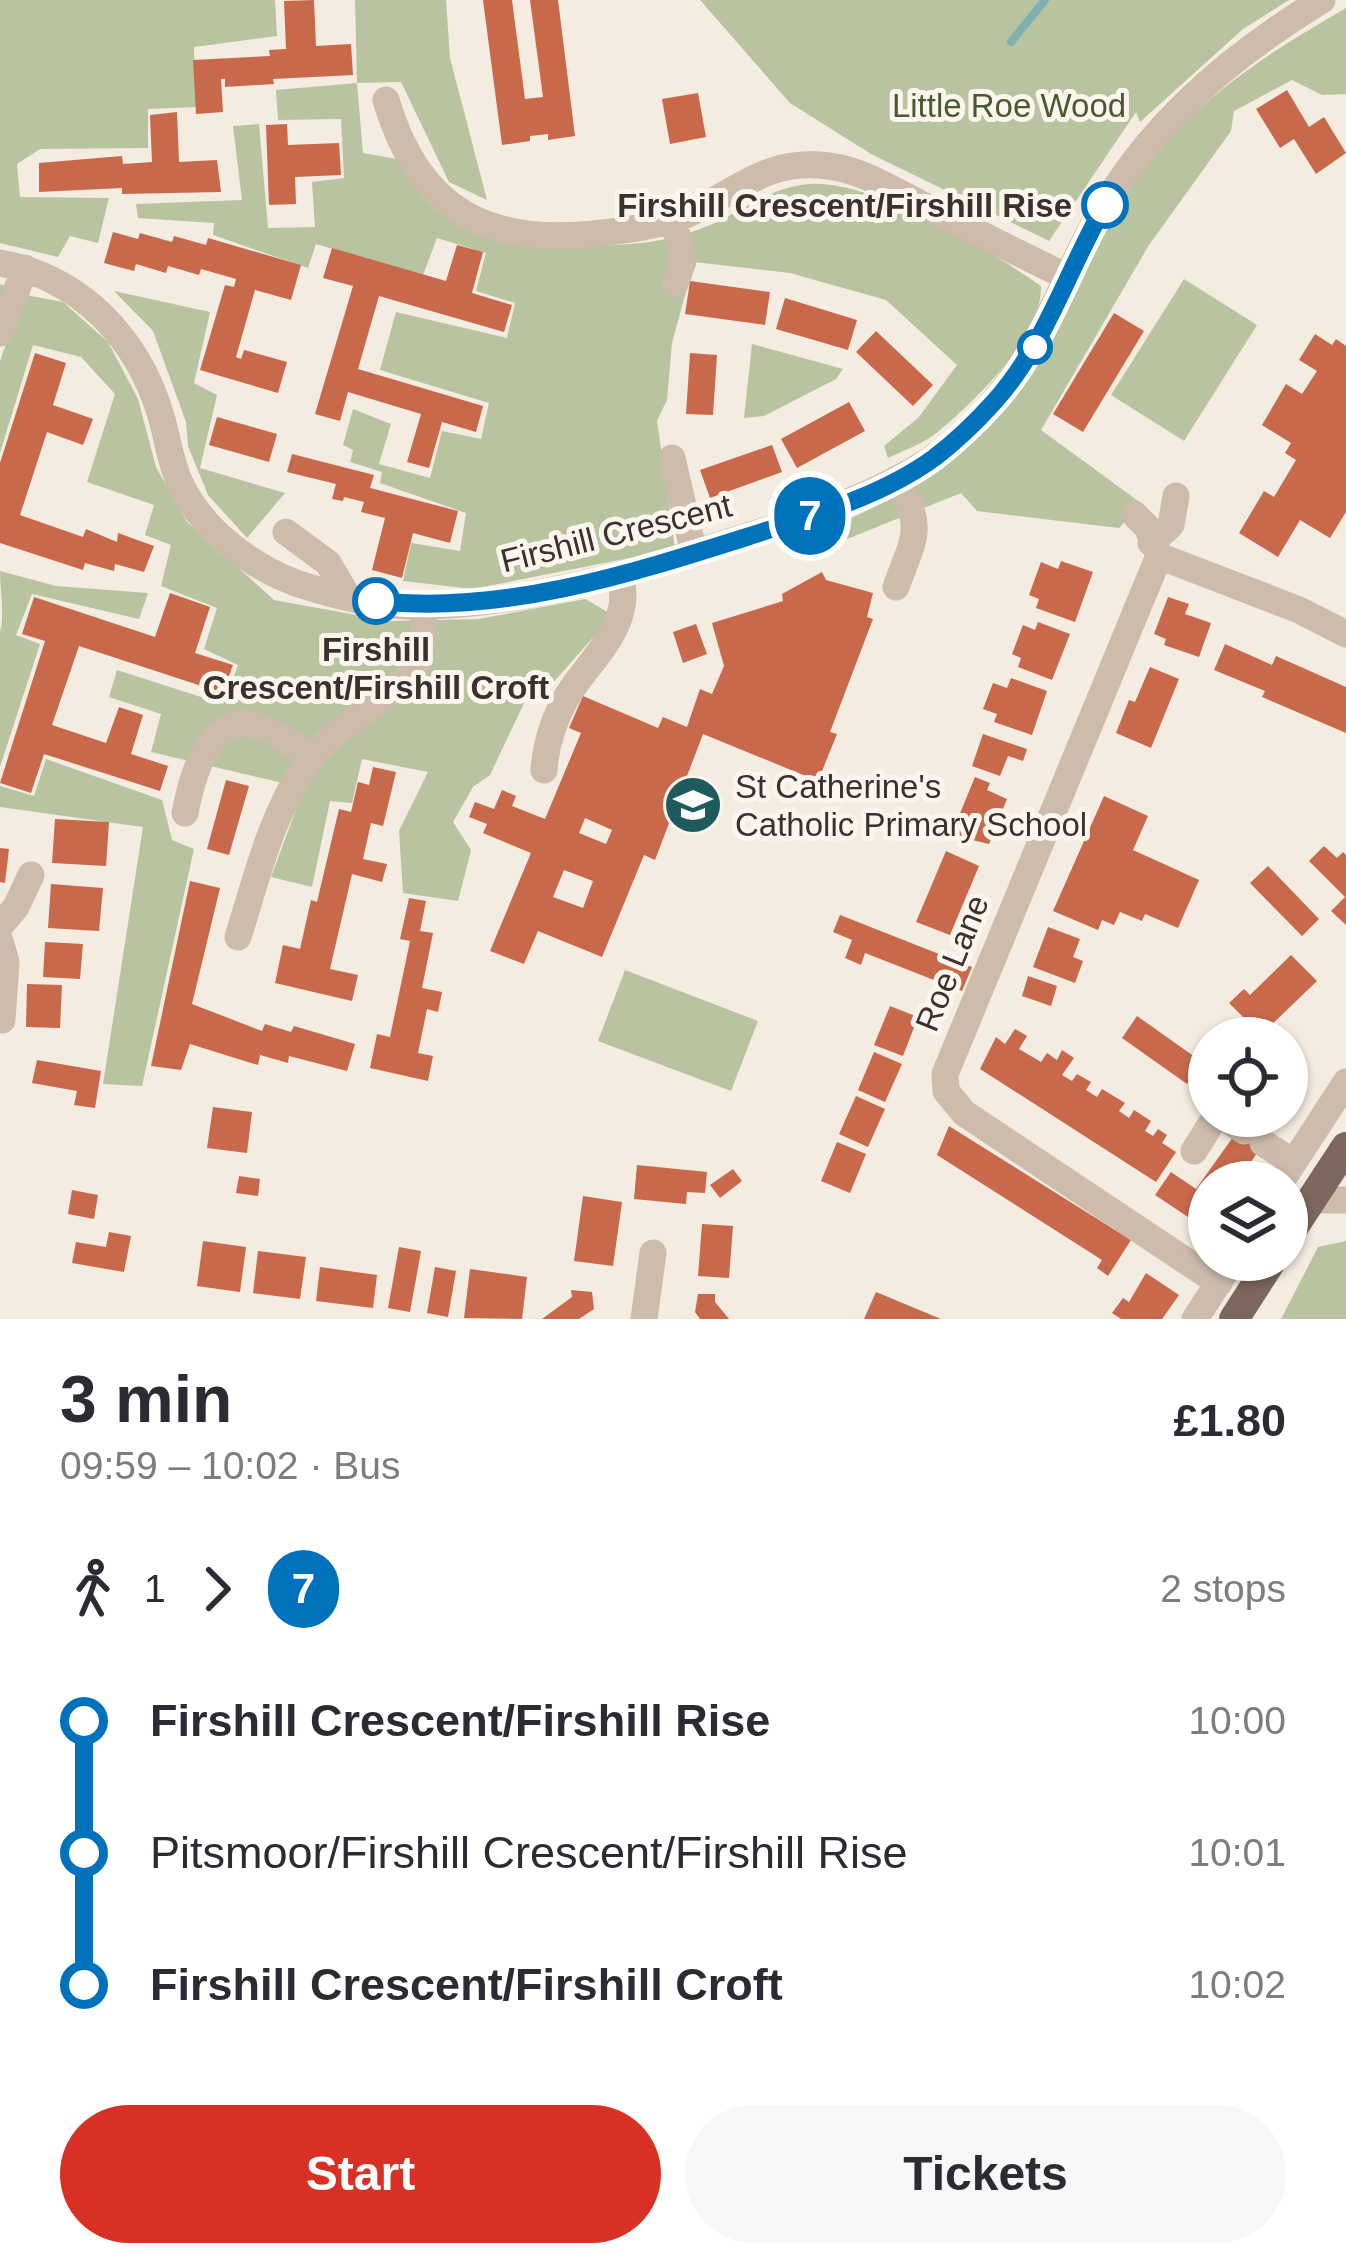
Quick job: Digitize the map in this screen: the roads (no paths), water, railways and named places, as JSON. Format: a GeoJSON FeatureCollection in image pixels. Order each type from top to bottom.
{"type":"FeatureCollection","features":[{"type":"Feature","properties":{"kind":"main road"},"geometry":{"type":"LineString","coordinates":[[1309,1200],[1346,1147]]}},
{"type":"Feature","properties":{"kind":"main road"},"geometry":{"type":"LineString","coordinates":[[1235,1318],[1259,1281]]}},
{"type":"Feature","properties":{"kind":"street","name":"Firshill Crescent"},"geometry":{"type":"LineString","coordinates":[[12,265],[65,283],[103,316],[149,381],[182,488],[207,522],[264,570],[348,597],[424,606],[506,600],[694,554],[794,522],[933,459],[994,402],[1035,347],[1119,182],[1197,89],[1274,29],[1322,0]]}},
{"type":"Feature","properties":{"kind":"street"},"geometry":{"type":"LineString","coordinates":[[386,100],[402,146],[421,179],[451,206],[483,224],[525,235],[575,236],[673,218],[692,212],[754,175],[788,166],[827,166],[866,175],[1069,278]]}},
{"type":"Feature","properties":{"kind":"street"},"geometry":{"type":"LineString","coordinates":[[673,218],[682,261],[675,284]]}},
{"type":"Feature","properties":{"kind":"street"},"geometry":{"type":"LineString","coordinates":[[0,333],[12,265]]}},
{"type":"Feature","properties":{"kind":"street"},"geometry":{"type":"LineString","coordinates":[[672,458],[694,554]]}},
{"type":"Feature","properties":{"kind":"street"},"geometry":{"type":"LineString","coordinates":[[896,479],[912,504],[917,529],[896,587]]}},
{"type":"Feature","properties":{"kind":"street"},"geometry":{"type":"LineString","coordinates":[[1155,550],[1171,524],[1177,496]]}},
{"type":"Feature","properties":{"kind":"street"},"geometry":{"type":"LineString","coordinates":[[1134,514],[1148,527],[1155,550]]}},
{"type":"Feature","properties":{"kind":"street"},"geometry":{"type":"LineString","coordinates":[[286,532],[328,563],[348,597]]}},
{"type":"Feature","properties":{"kind":"street"},"geometry":{"type":"LineString","coordinates":[[1155,550],[1346,634]]}},
{"type":"Feature","properties":{"kind":"street","name":"Roe Lane"},"geometry":{"type":"LineString","coordinates":[[1155,550],[945,1074],[946,1090],[964,1113],[1188,1248]]}},
{"type":"Feature","properties":{"kind":"street"},"geometry":{"type":"LineString","coordinates":[[544,770],[546,743],[566,699],[615,628],[625,605],[620,574]]}},
{"type":"Feature","properties":{"kind":"street"},"geometry":{"type":"LineString","coordinates":[[238,937],[282,801],[311,757],[340,726],[415,668],[424,606]]}},
{"type":"Feature","properties":{"kind":"street"},"geometry":{"type":"LineString","coordinates":[[185,813],[193,769],[208,743],[229,728],[263,727],[311,757]]}},
{"type":"Feature","properties":{"kind":"street"},"geometry":{"type":"LineString","coordinates":[[0,926],[16,907],[31,875]]}},
{"type":"Feature","properties":{"kind":"street"},"geometry":{"type":"LineString","coordinates":[[0,941],[6,962],[2,1020]]}},
{"type":"Feature","properties":{"kind":"street"},"geometry":{"type":"LineString","coordinates":[[1294,1161],[1346,1082]]}},
{"type":"Feature","properties":{"kind":"street"},"geometry":{"type":"LineString","coordinates":[[1194,1151],[1218,1137]]}},
{"type":"Feature","properties":{"kind":"street"},"geometry":{"type":"LineString","coordinates":[[1248,1137],[1275,1161]]}},
{"type":"Feature","properties":{"kind":"street"},"geometry":{"type":"LineString","coordinates":[[1309,1200],[1346,1200]]}},
{"type":"Feature","properties":{"kind":"street"},"geometry":{"type":"LineString","coordinates":[[644,1319],[653,1252]]}},
{"type":"Feature","properties":{"kind":"street"},"geometry":{"type":"LineString","coordinates":[[1195,1319],[1220,1281]]}},
{"type":"Feature","properties":{"kind":"waterway"},"geometry":{"type":"LineString","coordinates":[[1011,42],[1045,0]]}},
{"type":"Feature","properties":{"kind":"place","name":"Firshill Crescent/Firshill Rise"},"geometry":{"type":"Point","coordinates":[1105,205]}},
{"type":"Feature","properties":{"kind":"place","name":"Firshill Crescent/Firshill Croft"},"geometry":{"type":"Point","coordinates":[376,601]}},
{"type":"Feature","properties":{"kind":"place","name":"St Catherine's Catholic Primary School"},"geometry":{"type":"Point","coordinates":[693,805]}},
{"type":"Feature","properties":{"kind":"park label","name":"Little Roe Wood"},"geometry":{"type":"Point","coordinates":[1009,105]}}]}
